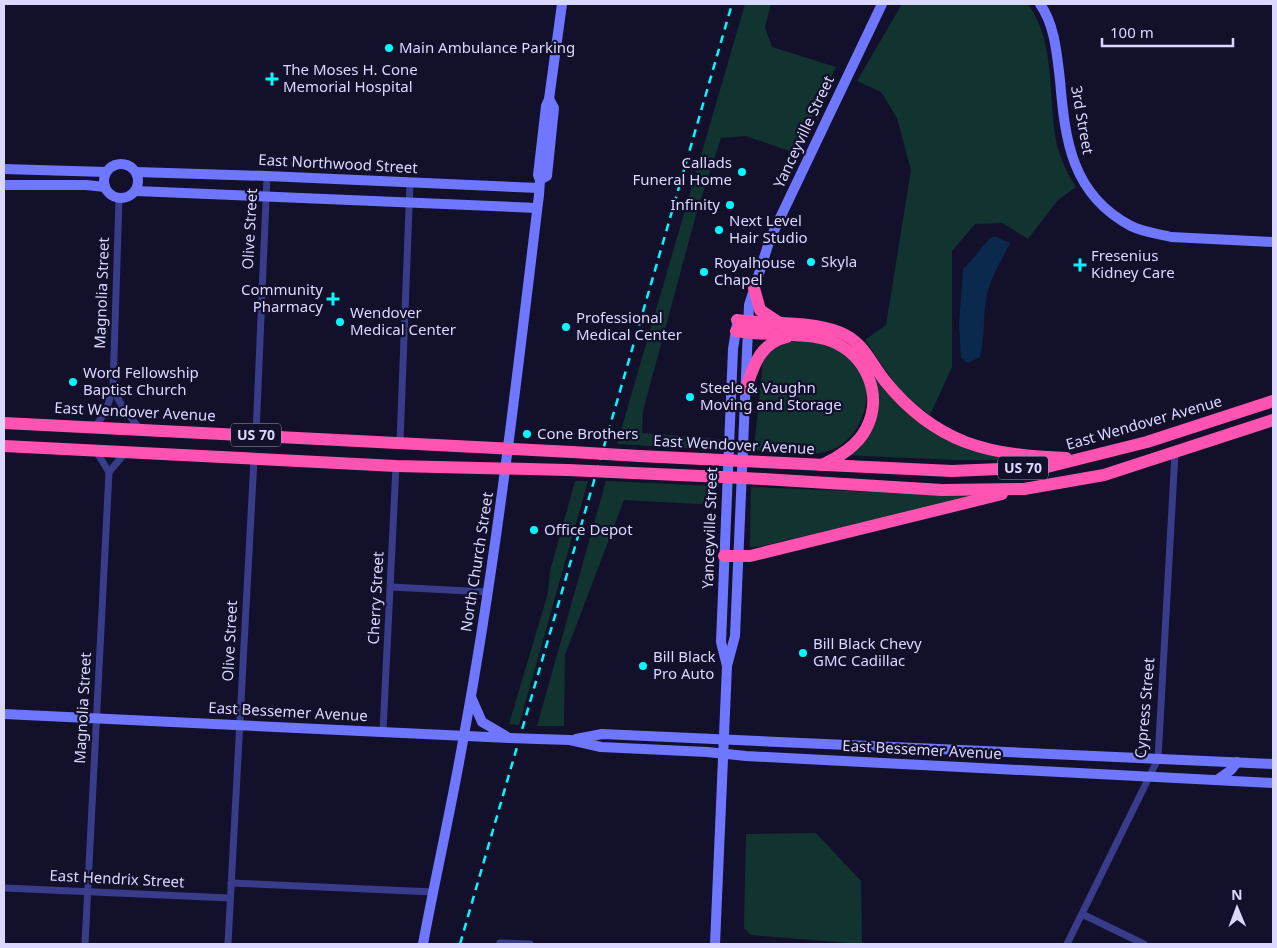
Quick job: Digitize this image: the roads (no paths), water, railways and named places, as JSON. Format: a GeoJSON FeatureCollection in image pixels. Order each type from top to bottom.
{"type":"FeatureCollection","features":[{"type":"Feature","properties":{"kind":"highway"},"geometry":{"type":"LineString","coordinates":[[754,288],[760,310],[771,319],[785,324]]}},
{"type":"Feature","properties":{"kind":"highway"},"geometry":{"type":"LineString","coordinates":[[743,326],[785,324],[816,326],[839,332],[856,341],[883,379],[918,416],[964,442],[987,450],[1021,457],[1086,459]]}},
{"type":"Feature","properties":{"kind":"highway"},"geometry":{"type":"LineString","coordinates":[[743,326],[792,336],[829,340],[844,347],[858,359],[868,374],[873,397],[872,414],[865,431],[848,449],[819,466]]}},
{"type":"Feature","properties":{"kind":"highway"},"geometry":{"type":"LineString","coordinates":[[746,388],[756,360],[768,344],[792,336]]}},
{"type":"Feature","properties":{"kind":"highway","name":"East Wendover Avenue"},"geometry":{"type":"LineString","coordinates":[[4,423],[256,434],[819,466],[952,471],[1047,467],[1086,459],[1147,442],[1273,401]]}},
{"type":"Feature","properties":{"kind":"highway","name":"US 70"},"geometry":{"type":"LineString","coordinates":[[4,446],[95,449],[396,466],[568,470],[701,476],[942,490],[1024,489],[1104,475],[1175,454],[1273,420]]}},
{"type":"Feature","properties":{"kind":"highway"},"geometry":{"type":"LineString","coordinates":[[724,556],[750,556],[1024,489]]}},
{"type":"Feature","properties":{"kind":"main road","name":"North Church Street"},"geometry":{"type":"LineString","coordinates":[[423,944],[464,736],[488,592],[508,449],[540,184],[538,176],[546,106],[549,99],[562,4]]}},
{"type":"Feature","properties":{"kind":"main road","name":"Yanceyville Street"},"geometry":{"type":"LineString","coordinates":[[727,666],[721,642],[733,349],[743,326],[770,240],[882,4]]}},
{"type":"Feature","properties":{"kind":"main road","name":"3rd Street"},"geometry":{"type":"LineString","coordinates":[[1040,4],[1052,30],[1072,161],[1083,182],[1094,197],[1109,211],[1132,227],[1158,234],[1273,242]]}},
{"type":"Feature","properties":{"kind":"main road","name":"East Northwood Street"},"geometry":{"type":"LineString","coordinates":[[4,169],[106,172],[120,164],[130,166],[136,172],[410,182],[540,184]]}},
{"type":"Feature","properties":{"kind":"main road"},"geometry":{"type":"LineString","coordinates":[[106,172],[104,187],[111,196],[119,199],[128,197],[136,191],[537,208]]}},
{"type":"Feature","properties":{"kind":"main road"},"geometry":{"type":"LineString","coordinates":[[136,172],[138,181],[136,191]]}},
{"type":"Feature","properties":{"kind":"main road"},"geometry":{"type":"LineString","coordinates":[[4,185],[86,184],[104,187]]}},
{"type":"Feature","properties":{"kind":"main road","name":"Yanceyville Street"},"geometry":{"type":"LineString","coordinates":[[715,944],[727,666],[736,636],[746,388],[743,326]]}},
{"type":"Feature","properties":{"kind":"main road"},"geometry":{"type":"LineString","coordinates":[[471,697],[482,722],[509,738]]}},
{"type":"Feature","properties":{"kind":"main road","name":"East Bessemer Avenue"},"geometry":{"type":"LineString","coordinates":[[4,714],[570,740],[601,747],[1273,783]]}},
{"type":"Feature","properties":{"kind":"main road","name":"East Bessemer Avenue"},"geometry":{"type":"LineString","coordinates":[[570,740],[602,734],[1273,764]]}},
{"type":"Feature","properties":{"kind":"main road"},"geometry":{"type":"LineString","coordinates":[[1217,780],[1231,770],[1237,762]]}},
{"type":"Feature","properties":{"kind":"street","name":"Olive Street"},"geometry":{"type":"LineString","coordinates":[[256,434],[267,176]]}},
{"type":"Feature","properties":{"kind":"street"},"geometry":{"type":"LineString","coordinates":[[400,442],[410,182]]}},
{"type":"Feature","properties":{"kind":"street","name":"Magnolia Street"},"geometry":{"type":"LineString","coordinates":[[94,426],[106,411],[113,388],[119,199]]}},
{"type":"Feature","properties":{"kind":"street","name":"Magnolia Street"},"geometry":{"type":"LineString","coordinates":[[113,388],[123,408],[140,429]]}},
{"type":"Feature","properties":{"kind":"street"},"geometry":{"type":"LineString","coordinates":[[95,449],[109,472],[127,451]]}},
{"type":"Feature","properties":{"kind":"street","name":"Cypress Street"},"geometry":{"type":"LineString","coordinates":[[1067,944],[1158,759],[1175,454]]}},
{"type":"Feature","properties":{"kind":"street","name":"Olive Street"},"geometry":{"type":"LineString","coordinates":[[228,944],[254,459]]}},
{"type":"Feature","properties":{"kind":"street","name":"Cherry Street"},"geometry":{"type":"LineString","coordinates":[[383,732],[396,466]]}},
{"type":"Feature","properties":{"kind":"street","name":"Magnolia Street"},"geometry":{"type":"LineString","coordinates":[[85,944],[109,472]]}},
{"type":"Feature","properties":{"kind":"street"},"geometry":{"type":"LineString","coordinates":[[391,587],[488,592]]}},
{"type":"Feature","properties":{"kind":"street"},"geometry":{"type":"LineString","coordinates":[[231,883],[433,892]]}},
{"type":"Feature","properties":{"kind":"street","name":"East Hendrix Street"},"geometry":{"type":"LineString","coordinates":[[4,888],[230,898]]}},
{"type":"Feature","properties":{"kind":"street"},"geometry":{"type":"LineString","coordinates":[[1082,914],[1144,944]]}},
{"type":"Feature","properties":{"kind":"street"},"geometry":{"type":"LineString","coordinates":[[500,943],[530,944]]}},
{"type":"Feature","properties":{"kind":"water"},"geometry":{"type":"Polygon","coordinates":[[[994,236],[1010,243],[990,285],[985,307],[983,343],[980,357],[968,363],[961,358],[959,324],[963,269],[994,236]]]}},
{"type":"Feature","properties":{"kind":"railway"},"geometry":{"type":"LineString","coordinates":[[460,944],[732,4]]}},
{"type":"Feature","properties":{"kind":"place","name":"Main Ambulance Parking"},"geometry":{"type":"Point","coordinates":[389,48]}},
{"type":"Feature","properties":{"kind":"place","name":"The Moses H. Cone Memorial Hospital"},"geometry":{"type":"Point","coordinates":[272,79]}},
{"type":"Feature","properties":{"kind":"place","name":"Callads Funeral Home"},"geometry":{"type":"Point","coordinates":[742,172]}},
{"type":"Feature","properties":{"kind":"place","name":"Infinity"},"geometry":{"type":"Point","coordinates":[730,205]}},
{"type":"Feature","properties":{"kind":"place","name":"Next Level Hair Studio"},"geometry":{"type":"Point","coordinates":[719,230]}},
{"type":"Feature","properties":{"kind":"place","name":"Skyla"},"geometry":{"type":"Point","coordinates":[811,262]}},
{"type":"Feature","properties":{"kind":"place","name":"Fresenius Kidney Care"},"geometry":{"type":"Point","coordinates":[1080,265]}},
{"type":"Feature","properties":{"kind":"place","name":"Royalhouse Chapel"},"geometry":{"type":"Point","coordinates":[704,272]}},
{"type":"Feature","properties":{"kind":"place","name":"Community Pharmacy"},"geometry":{"type":"Point","coordinates":[333,299]}},
{"type":"Feature","properties":{"kind":"place","name":"Wendover Medical Center"},"geometry":{"type":"Point","coordinates":[340,322]}},
{"type":"Feature","properties":{"kind":"place","name":"Professional Medical Center"},"geometry":{"type":"Point","coordinates":[566,327]}},
{"type":"Feature","properties":{"kind":"place","name":"Word Fellowship Baptist Church"},"geometry":{"type":"Point","coordinates":[73,382]}},
{"type":"Feature","properties":{"kind":"place","name":"Steele & Vaughn Moving and Storage"},"geometry":{"type":"Point","coordinates":[690,397]}},
{"type":"Feature","properties":{"kind":"place","name":"Cone Brothers"},"geometry":{"type":"Point","coordinates":[527,434]}},
{"type":"Feature","properties":{"kind":"place","name":"Office Depot"},"geometry":{"type":"Point","coordinates":[534,530]}},
{"type":"Feature","properties":{"kind":"place","name":"Bill Black Chevy GMC Cadillac"},"geometry":{"type":"Point","coordinates":[803,653]}},
{"type":"Feature","properties":{"kind":"place","name":"Bill Black Pro Auto"},"geometry":{"type":"Point","coordinates":[643,666]}}]}
